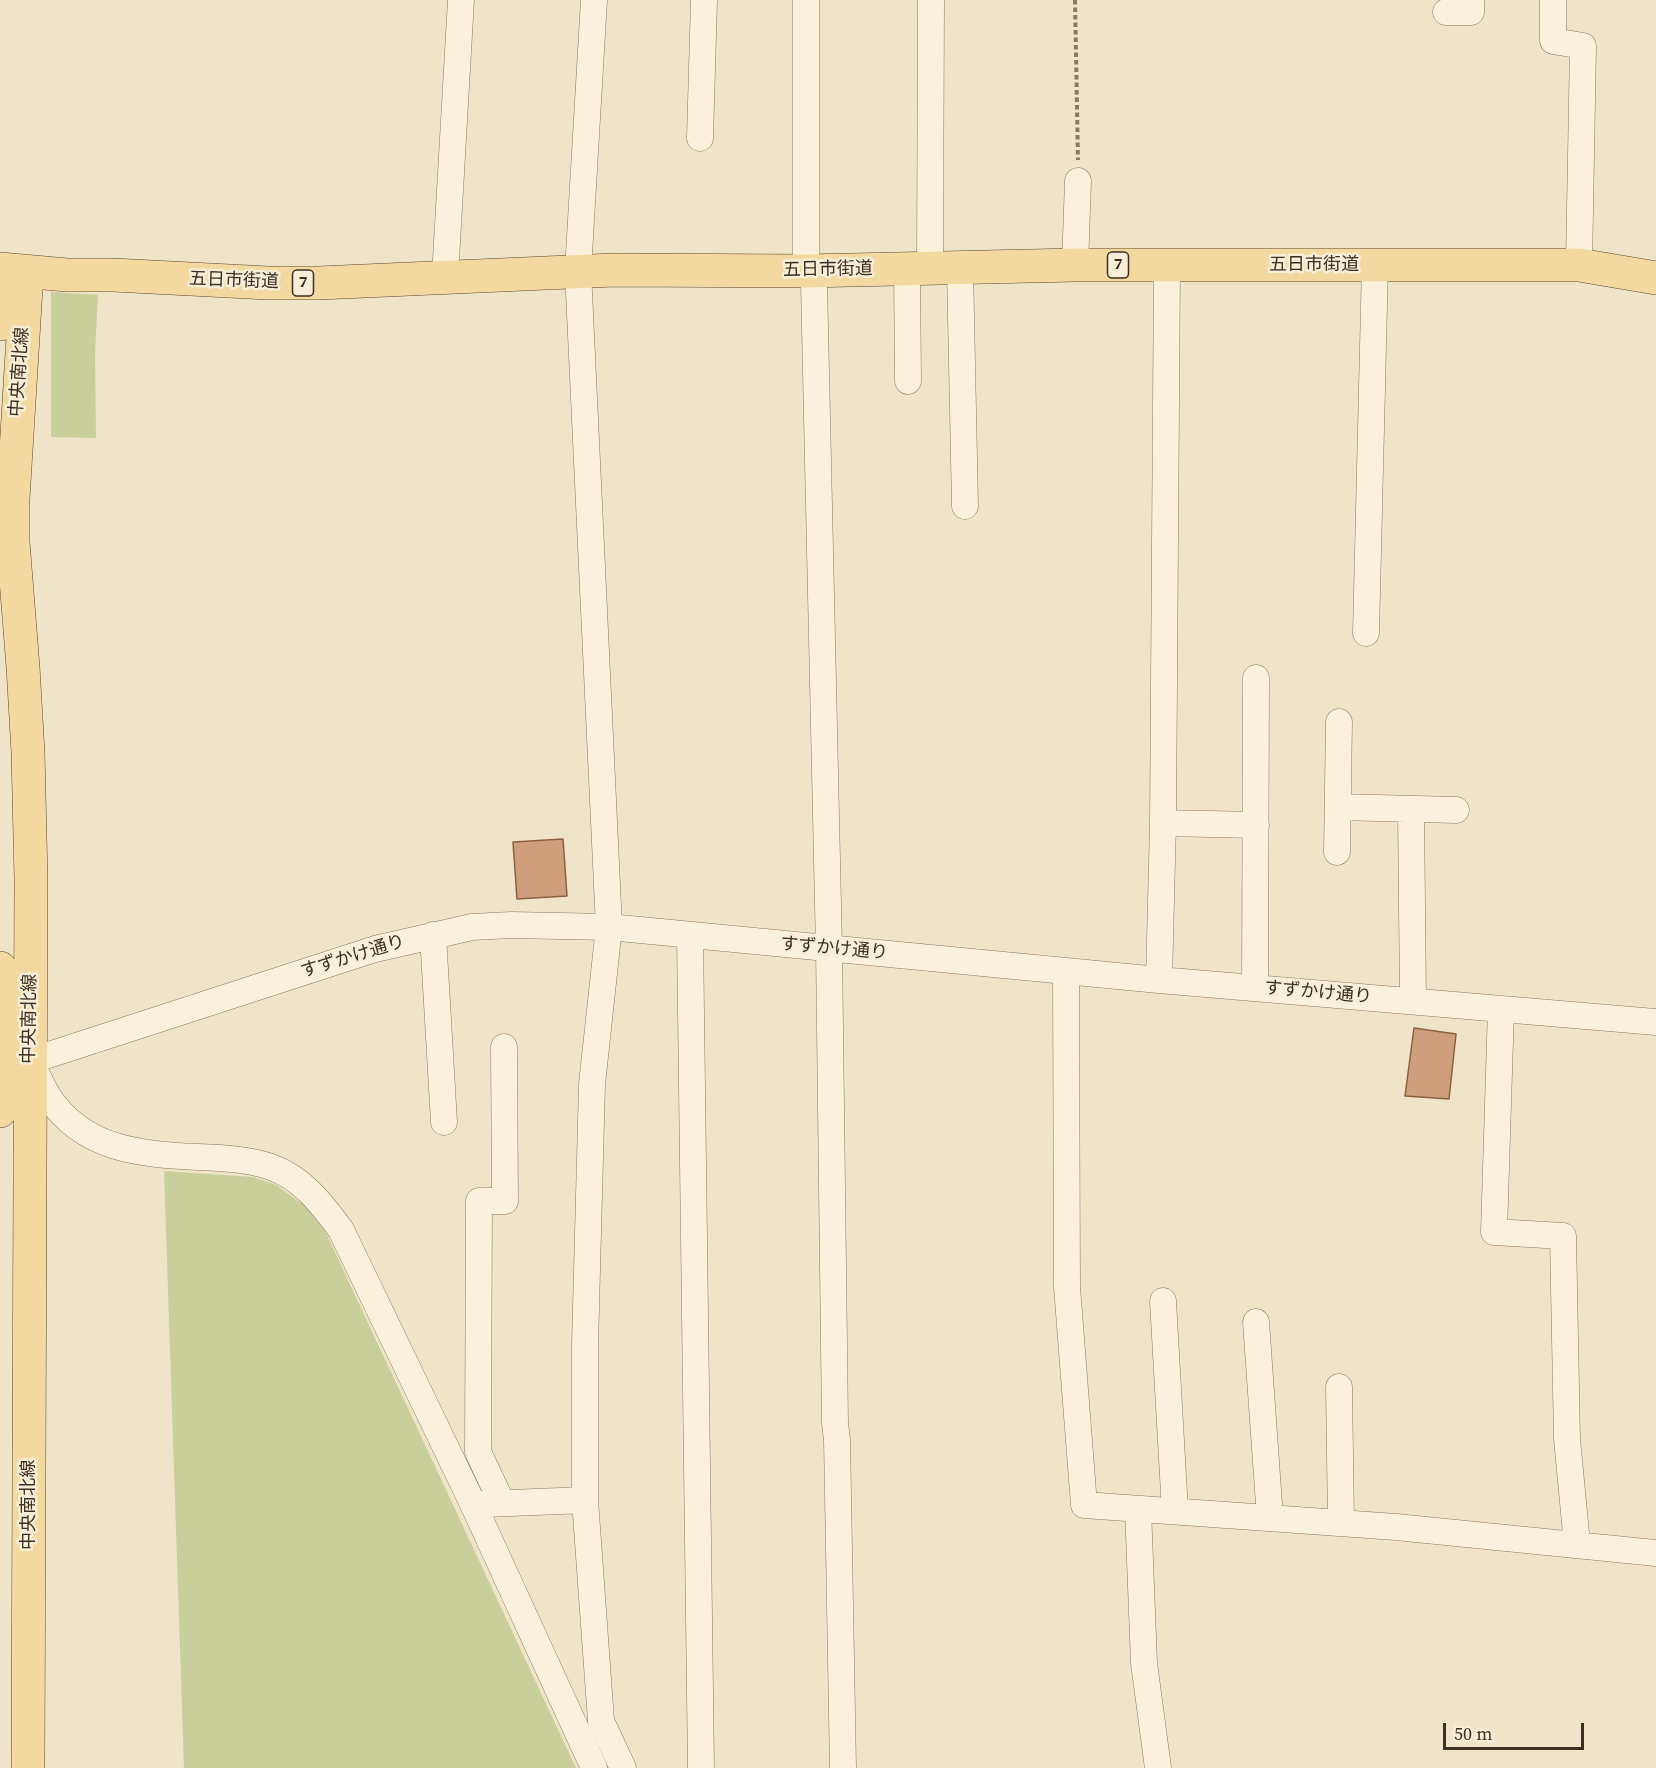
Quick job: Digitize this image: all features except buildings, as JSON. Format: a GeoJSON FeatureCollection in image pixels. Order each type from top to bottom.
{"type":"FeatureCollection","features":[{"type":"Feature","properties":{"kind":"main road","name":"五日市街道"},"geometry":{"type":"LineString","coordinates":[[10,270],[67,275],[129,275],[268,283],[578,271],[806,271],[1075,265],[1579,265],[1656,278]]}},
{"type":"Feature","properties":{"kind":"main road","name":"中央南北線"},"geometry":{"type":"LineString","coordinates":[[0,324],[10,270]]}},
{"type":"Feature","properties":{"kind":"main road","name":"中央南北線"},"geometry":{"type":"LineString","coordinates":[[0,1111],[0,1084],[10,1061],[31,879],[30,794],[24,667],[12,499],[10,270]]}},
{"type":"Feature","properties":{"kind":"main road","name":"中央南北線"},"geometry":{"type":"LineString","coordinates":[[0,968],[10,1061],[28,1768]]}},
{"type":"Feature","properties":{"kind":"street"},"geometry":{"type":"LineString","coordinates":[[445,277],[461,0]]}},
{"type":"Feature","properties":{"kind":"street"},"geometry":{"type":"LineString","coordinates":[[594,0],[578,271],[609,927],[592,1084],[585,1345],[585,1500],[602,1721],[623,1768]]}},
{"type":"Feature","properties":{"kind":"street"},"geometry":{"type":"LineString","coordinates":[[700,138],[704,0]]}},
{"type":"Feature","properties":{"kind":"street"},"geometry":{"type":"LineString","coordinates":[[806,0],[806,271],[814,284],[829,949],[835,1423],[843,1768]]}},
{"type":"Feature","properties":{"kind":"street"},"geometry":{"type":"LineString","coordinates":[[931,0],[932,269],[965,506]]}},
{"type":"Feature","properties":{"kind":"street"},"geometry":{"type":"LineString","coordinates":[[1446,12],[1471,12],[1471,0]]}},
{"type":"Feature","properties":{"kind":"street"},"geometry":{"type":"LineString","coordinates":[[1553,0],[1553,41],[1583,46],[1579,265]]}},
{"type":"Feature","properties":{"kind":"street"},"geometry":{"type":"LineString","coordinates":[[1075,265],[1078,181]]}},
{"type":"Feature","properties":{"kind":"street"},"geometry":{"type":"LineString","coordinates":[[1159,980],[1163,823],[1167,265]]}},
{"type":"Feature","properties":{"kind":"street"},"geometry":{"type":"LineString","coordinates":[[1366,633],[1375,265]]}},
{"type":"Feature","properties":{"kind":"street"},"geometry":{"type":"LineString","coordinates":[[908,381],[932,269]]}},
{"type":"Feature","properties":{"kind":"street"},"geometry":{"type":"LineString","coordinates":[[1255,988],[1256,678]]}},
{"type":"Feature","properties":{"kind":"street"},"geometry":{"type":"LineString","coordinates":[[1337,852],[1339,722]]}},
{"type":"Feature","properties":{"kind":"street"},"geometry":{"type":"LineString","coordinates":[[1338,807],[1456,810]]}},
{"type":"Feature","properties":{"kind":"street"},"geometry":{"type":"LineString","coordinates":[[1411,810],[1413,1000]]}},
{"type":"Feature","properties":{"kind":"street"},"geometry":{"type":"LineString","coordinates":[[1163,823],[1256,825]]}},
{"type":"Feature","properties":{"kind":"street","name":"すずかけ通り"},"geometry":{"type":"LineString","coordinates":[[10,1061],[375,949],[472,927],[511,925],[609,927],[1159,980],[1656,1022]]}},
{"type":"Feature","properties":{"kind":"street"},"geometry":{"type":"LineString","coordinates":[[433,935],[444,1122]]}},
{"type":"Feature","properties":{"kind":"street"},"geometry":{"type":"LineString","coordinates":[[690,936],[701,1768]]}},
{"type":"Feature","properties":{"kind":"street"},"geometry":{"type":"LineString","coordinates":[[1066,971],[1067,1287],[1084,1505],[1341,1523],[1656,1553]]}},
{"type":"Feature","properties":{"kind":"street"},"geometry":{"type":"LineString","coordinates":[[1502,1009],[1494,1232],[1563,1236],[1568,1439],[1577,1544]]}},
{"type":"Feature","properties":{"kind":"street"},"geometry":{"type":"LineString","coordinates":[[502,1503],[478,1452],[479,1201],[505,1201],[504,1047]]}},
{"type":"Feature","properties":{"kind":"street"},"geometry":{"type":"LineString","coordinates":[[10,1061],[48,1096],[68,1120],[94,1138],[116,1147],[144,1154],[246,1160],[272,1167],[298,1182],[320,1201],[341,1230],[473,1504],[594,1768]]}},
{"type":"Feature","properties":{"kind":"street"},"geometry":{"type":"LineString","coordinates":[[1163,1301],[1175,1511]]}},
{"type":"Feature","properties":{"kind":"street"},"geometry":{"type":"LineString","coordinates":[[1256,1322],[1270,1518]]}},
{"type":"Feature","properties":{"kind":"street"},"geometry":{"type":"LineString","coordinates":[[1339,1387],[1341,1523]]}},
{"type":"Feature","properties":{"kind":"street"},"geometry":{"type":"LineString","coordinates":[[473,1504],[585,1500]]}},
{"type":"Feature","properties":{"kind":"street"},"geometry":{"type":"LineString","coordinates":[[1138,1509],[1144,1664],[1158,1768]]}},
{"type":"Feature","properties":{"kind":"path"},"geometry":{"type":"LineString","coordinates":[[1075,0],[1078,181]]}},
{"type":"Feature","properties":{"kind":"green space"},"geometry":{"type":"Polygon","coordinates":[[[51,292],[98,295],[95,353],[96,438],[51,437],[51,292]]]}},
{"type":"Feature","properties":{"kind":"green space"},"geometry":{"type":"Polygon","coordinates":[[[164,1171],[253,1177],[276,1185],[306,1207],[326,1233],[576,1768],[184,1768],[164,1171]]]}}]}
